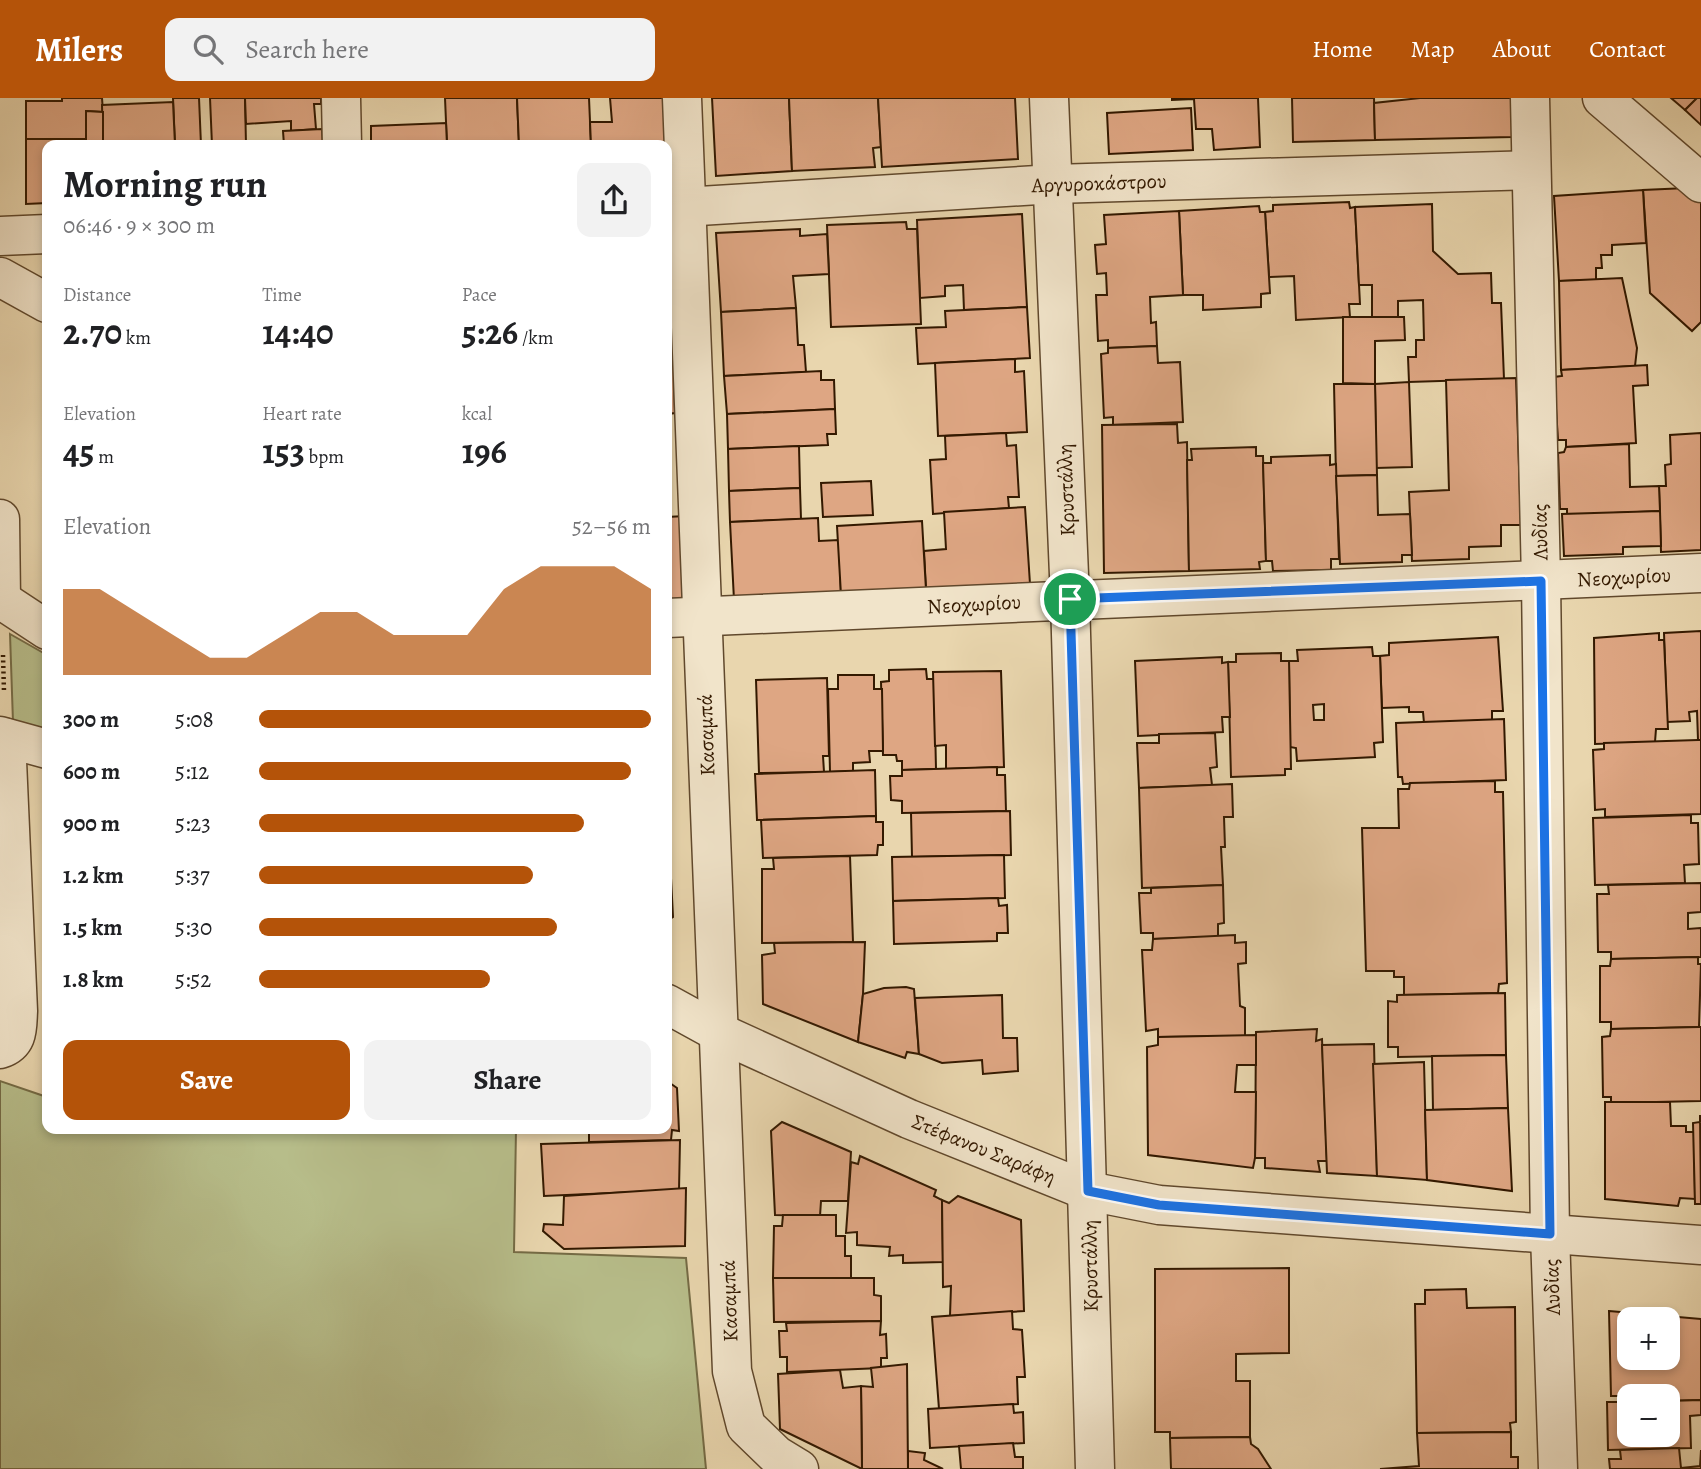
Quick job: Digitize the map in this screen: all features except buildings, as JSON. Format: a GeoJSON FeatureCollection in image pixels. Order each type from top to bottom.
{"type":"FeatureCollection","features":[{"type":"Feature","properties":{"kind":"street"},"geometry":{"type":"LineString","coordinates":[[341,98],[342,140]]}},
{"type":"Feature","properties":{"kind":"street","name":"Κασαμπά"},"geometry":{"type":"LineString","coordinates":[[682,98],[677,207],[684,617],[718,1032],[732,1371],[746,1426],[776,1455],[799,1469]]}},
{"type":"Feature","properties":{"kind":"street","name":"Κρυστάλλη"},"geometry":{"type":"LineString","coordinates":[[1049,98],[1070,599],[1095,1469]]}},
{"type":"Feature","properties":{"kind":"street","name":"Λυδίας"},"geometry":{"type":"LineString","coordinates":[[1530,98],[1541,581],[1550,1234],[1558,1469]]}},
{"type":"Feature","properties":{"kind":"street"},"geometry":{"type":"LineString","coordinates":[[1602,98],[1701,183]]}},
{"type":"Feature","properties":{"kind":"street","name":"Αργυροκάστρου"},"geometry":{"type":"LineString","coordinates":[[677,207],[1054,184],[1531,170]]}},
{"type":"Feature","properties":{"kind":"street"},"geometry":{"type":"LineString","coordinates":[[0,236],[42,234]]}},
{"type":"Feature","properties":{"kind":"street"},"geometry":{"type":"LineString","coordinates":[[0,277],[42,300]]}},
{"type":"Feature","properties":{"kind":"street"},"geometry":{"type":"LineString","coordinates":[[0,519],[0,600],[42,627]]}},
{"type":"Feature","properties":{"kind":"street","name":"Νεοχωρίου"},"geometry":{"type":"LineString","coordinates":[[684,617],[1701,573]]}},
{"type":"Feature","properties":{"kind":"street"},"geometry":{"type":"LineString","coordinates":[[0,1049],[9,1046],[17,1036],[18,1011],[3,737],[42,748]]}},
{"type":"Feature","properties":{"kind":"street","name":"Στέφανου Σαράφη"},"geometry":{"type":"LineString","coordinates":[[672,1007],[718,1032],[909,1119],[1088,1191],[1159,1205],[1701,1245]]}},
{"type":"Feature","properties":{"kind":"path"},"geometry":{"type":"LineString","coordinates":[[0,600],[3,737]]}},
{"type":"Feature","properties":{"kind":"green space"},"geometry":{"type":"Polygon","coordinates":[[[10,634],[42,652],[42,730],[13,722],[10,634]]]}},
{"type":"Feature","properties":{"kind":"green space"},"geometry":{"type":"Polygon","coordinates":[[[0,1081],[42,1095],[42,1134],[516,1134],[514,1252],[686,1258],[706,1469],[0,1469],[0,1081]]]}},
{"type":"Feature","properties":{"kind":"route"},"geometry":{"type":"LineString","coordinates":[[1541,581],[1550,1234],[1159,1205],[1088,1191],[1070,599],[1541,581]]}}]}
